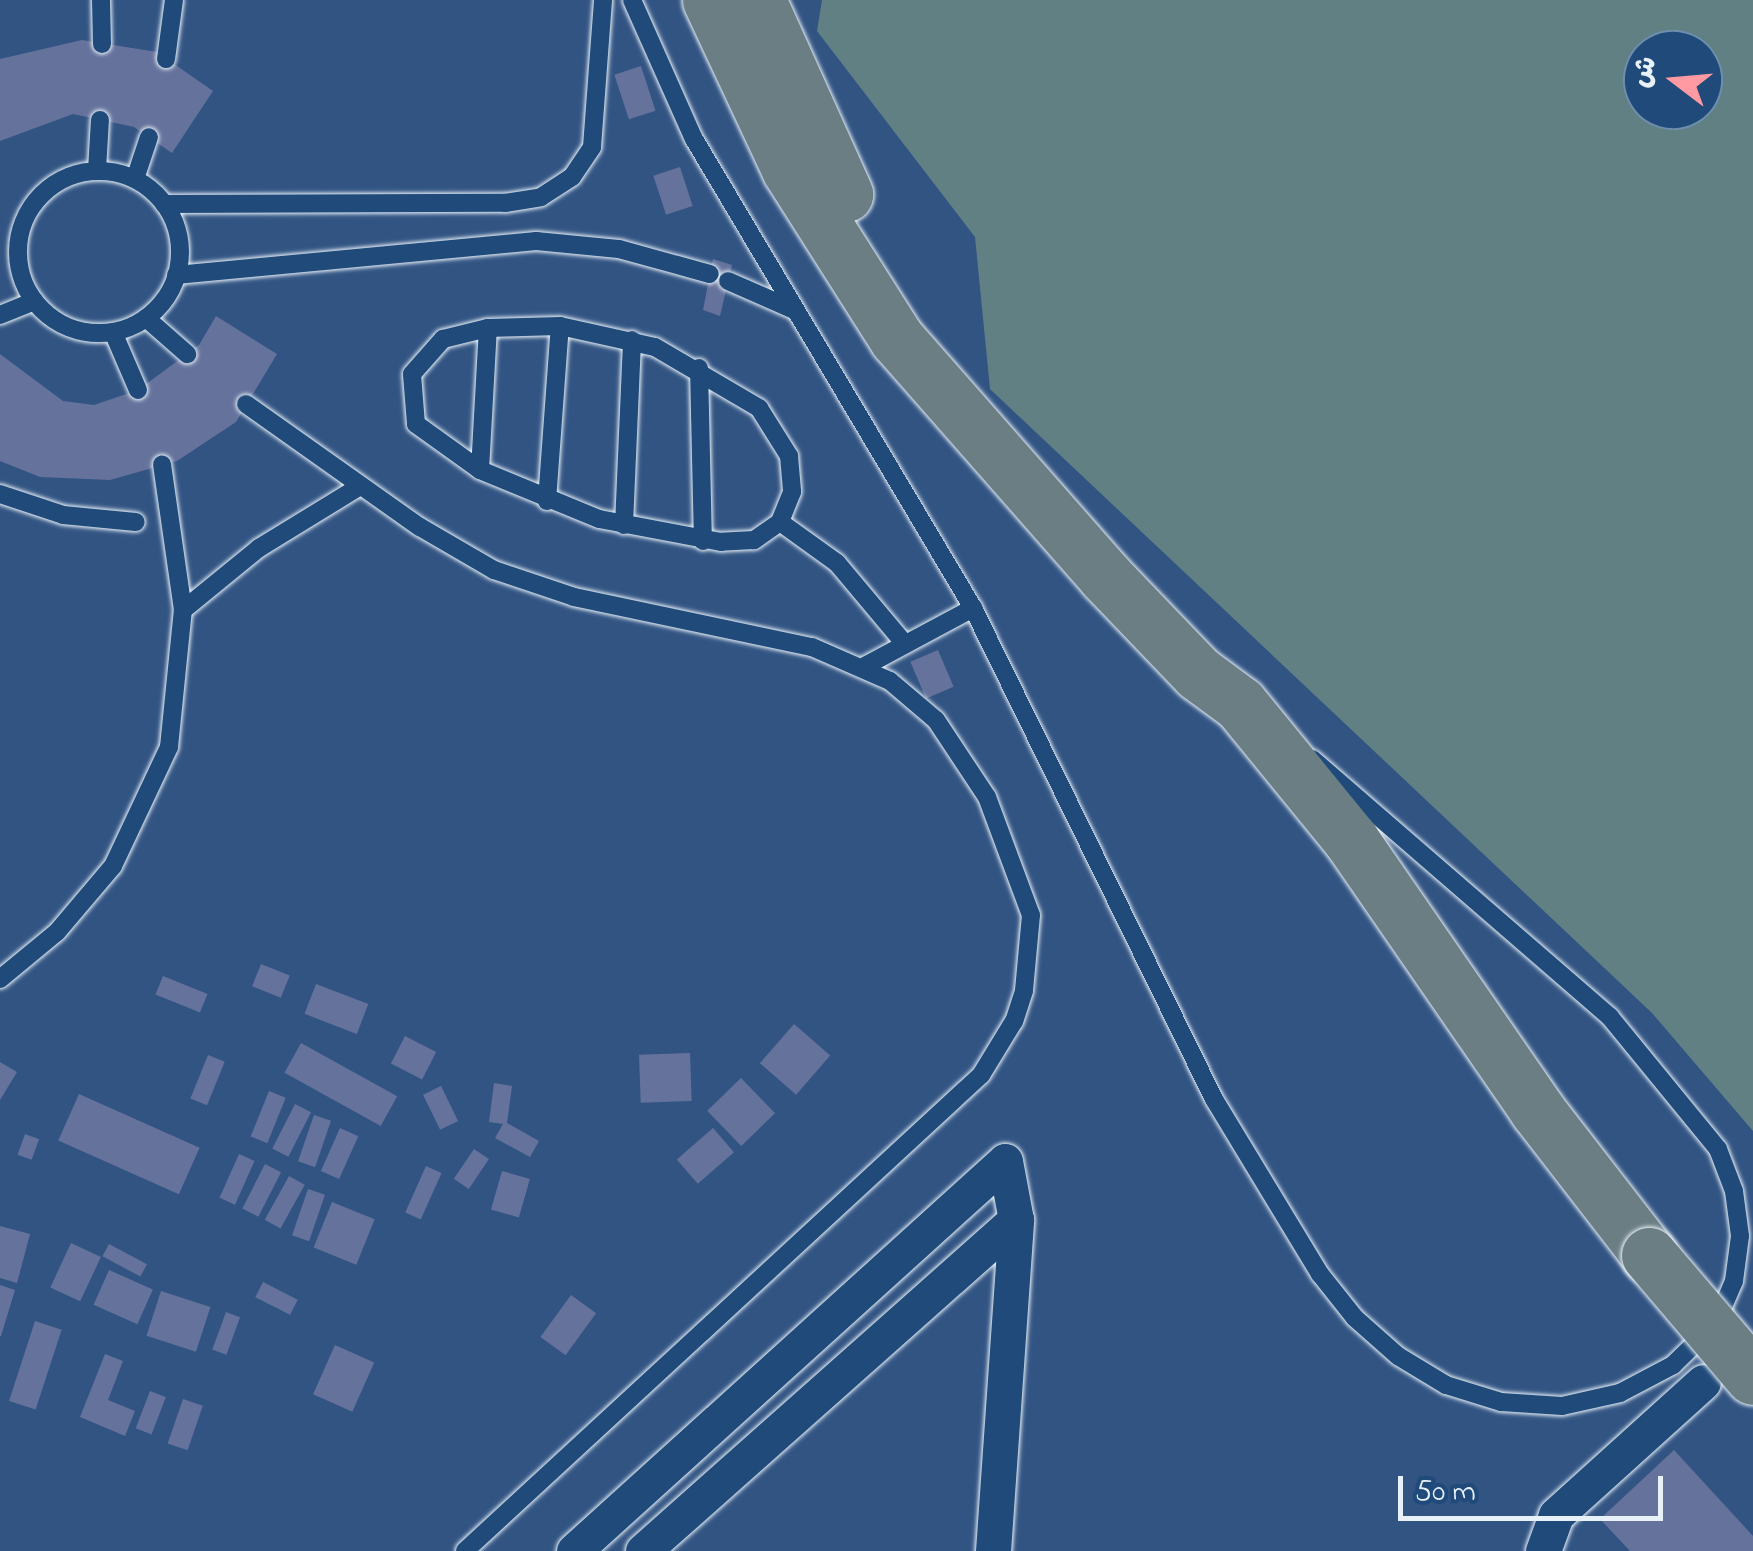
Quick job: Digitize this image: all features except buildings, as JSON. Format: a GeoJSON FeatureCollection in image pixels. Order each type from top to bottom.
{"type":"FeatureCollection","features":[{"type":"Feature","properties":{"kind":"main road"},"geometry":{"type":"LineString","coordinates":[[710,0],[789,168],[897,339],[1105,576],[1198,673],[1250,715]]}},
{"type":"Feature","properties":{"kind":"main road"},"geometry":{"type":"LineString","coordinates":[[758,0],[814,134],[894,280],[963,371],[1218,658],[1250,715],[1351,840],[1538,1110],[1648,1255],[1728,1380]]}},
{"type":"Feature","properties":{"kind":"street"},"geometry":{"type":"LineString","coordinates":[[574,1551],[1005,1161],[1016,1220],[994,1551]]}},
{"type":"Feature","properties":{"kind":"street"},"geometry":{"type":"LineString","coordinates":[[624,1506],[645,1549],[1016,1220]]}},
{"type":"Feature","properties":{"kind":"street"},"geometry":{"type":"LineString","coordinates":[[1543,1551],[1556,1515],[1728,1380]]}},
{"type":"Feature","properties":{"kind":"lane"},"geometry":{"type":"LineString","coordinates":[[100,0],[102,44]]}},
{"type":"Feature","properties":{"kind":"lane"},"geometry":{"type":"LineString","coordinates":[[166,58],[174,0]]}},
{"type":"Feature","properties":{"kind":"lane"},"geometry":{"type":"LineString","coordinates":[[164,204],[505,203],[542,197],[572,177],[592,146],[603,0]]}},
{"type":"Feature","properties":{"kind":"lane"},"geometry":{"type":"LineString","coordinates":[[632,0],[694,139],[794,310],[881,444],[973,608],[1214,1100],[1265,1191],[1355,1318],[1446,1385],[1502,1402],[1562,1406],[1620,1393],[1673,1365],[1716,1323],[1734,1281],[1738,1221],[1718,1149],[1610,1017],[1346,783],[1250,715]]}},
{"type":"Feature","properties":{"kind":"lane"},"geometry":{"type":"LineString","coordinates":[[98,170],[100,120]]}},
{"type":"Feature","properties":{"kind":"lane"},"geometry":{"type":"LineString","coordinates":[[135,179],[149,136]]}},
{"type":"Feature","properties":{"kind":"lane"},"geometry":{"type":"LineString","coordinates":[[98,170],[135,179],[164,204],[179,238],[176,275],[146,318],[113,332],[77,331],[34,301],[18,262],[31,206],[60,180],[98,170]]}},
{"type":"Feature","properties":{"kind":"lane"},"geometry":{"type":"LineString","coordinates":[[176,275],[536,241],[619,248],[710,274]]}},
{"type":"Feature","properties":{"kind":"lane"},"geometry":{"type":"LineString","coordinates":[[0,270],[18,262]]}},
{"type":"Feature","properties":{"kind":"lane"},"geometry":{"type":"LineString","coordinates":[[728,282],[794,310]]}},
{"type":"Feature","properties":{"kind":"lane"},"geometry":{"type":"LineString","coordinates":[[0,315],[34,301]]}},
{"type":"Feature","properties":{"kind":"lane"},"geometry":{"type":"LineString","coordinates":[[146,318],[187,354]]}},
{"type":"Feature","properties":{"kind":"lane"},"geometry":{"type":"LineString","coordinates":[[548,501],[560,326]]}},
{"type":"Feature","properties":{"kind":"lane"},"geometry":{"type":"LineString","coordinates":[[560,326],[632,340],[699,368],[759,408],[782,438],[792,492],[780,522],[754,540],[703,541],[624,526],[548,501],[480,470],[427,438],[416,424],[410,390],[430,348],[457,333],[488,328],[560,326]]}},
{"type":"Feature","properties":{"kind":"lane"},"geometry":{"type":"LineString","coordinates":[[480,470],[488,328]]}},
{"type":"Feature","properties":{"kind":"lane"},"geometry":{"type":"LineString","coordinates":[[113,332],[138,390]]}},
{"type":"Feature","properties":{"kind":"lane"},"geometry":{"type":"LineString","coordinates":[[624,526],[632,340]]}},
{"type":"Feature","properties":{"kind":"lane"},"geometry":{"type":"LineString","coordinates":[[699,368],[703,541]]}},
{"type":"Feature","properties":{"kind":"lane"},"geometry":{"type":"LineString","coordinates":[[246,404],[456,550],[534,585],[812,647],[865,666],[936,720],[1007,840],[1030,916],[1030,966],[1014,1021],[958,1097],[465,1551]]}},
{"type":"Feature","properties":{"kind":"lane"},"geometry":{"type":"LineString","coordinates":[[0,979],[87,900],[136,829],[172,733],[183,610],[162,466]]}},
{"type":"Feature","properties":{"kind":"lane"},"geometry":{"type":"LineString","coordinates":[[183,610],[259,548],[360,486]]}},
{"type":"Feature","properties":{"kind":"lane"},"geometry":{"type":"LineString","coordinates":[[0,494],[63,515],[136,522]]}},
{"type":"Feature","properties":{"kind":"lane"},"geometry":{"type":"LineString","coordinates":[[780,522],[838,563],[906,644]]}},
{"type":"Feature","properties":{"kind":"lane"},"geometry":{"type":"LineString","coordinates":[[865,666],[973,608]]}},
{"type":"Feature","properties":{"kind":"green space"},"geometry":{"type":"Polygon","coordinates":[[[822,0],[1753,0],[1753,1131],[1652,1013],[990,389],[975,237],[817,31],[822,0]]]}}]}
